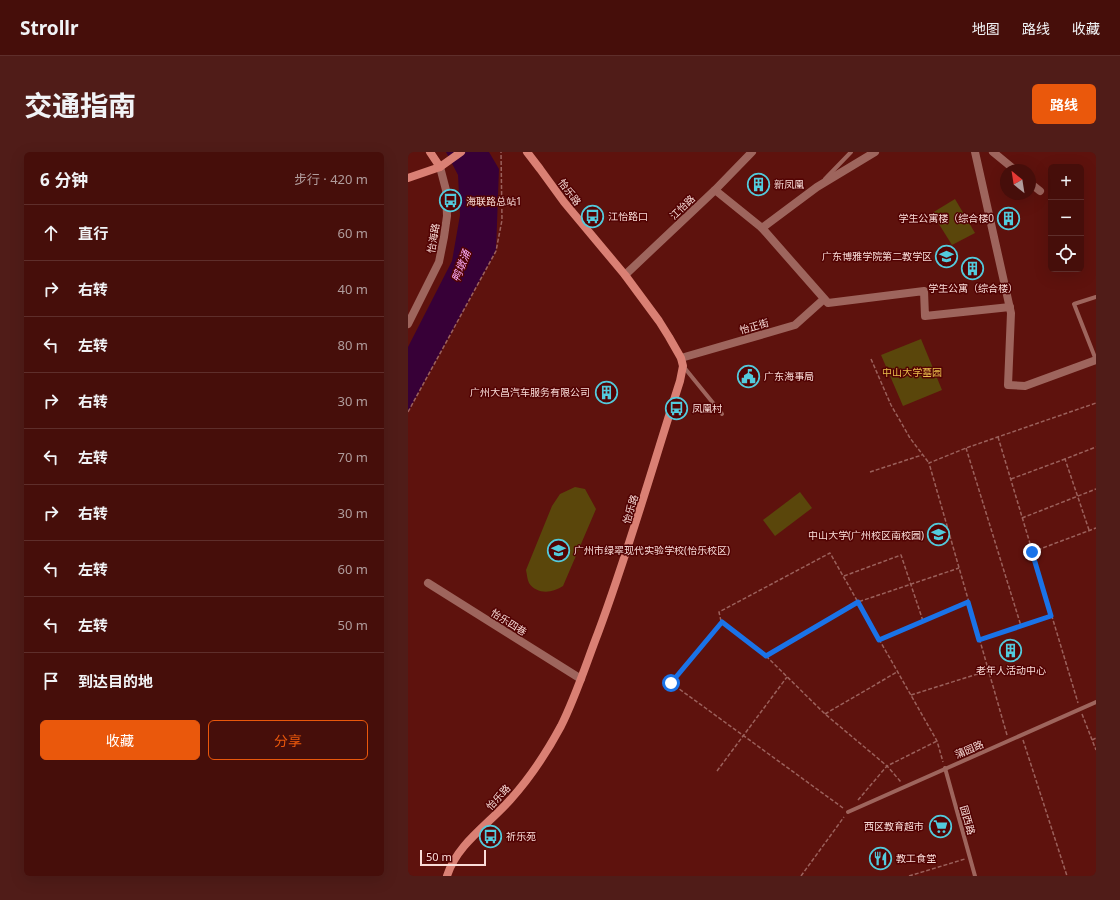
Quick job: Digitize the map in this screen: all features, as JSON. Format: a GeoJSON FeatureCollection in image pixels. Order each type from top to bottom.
{"type":"FeatureCollection","features":[{"type":"Feature","properties":{"kind":"street","name":"怡海路"},"geometry":{"type":"LineString","coordinates":[[408,324],[439,262],[447,216],[446,190],[440,167],[430,152]]}},
{"type":"Feature","properties":{"kind":"street"},"geometry":{"type":"LineString","coordinates":[[408,178],[440,167],[461,152]]}},
{"type":"Feature","properties":{"kind":"street","name":"怡乐路"},"geometry":{"type":"LineString","coordinates":[[447,876],[458,854],[469,840],[510,800],[528,779],[546,752],[561,725],[581,679],[620,573],[680,381],[682,362],[659,321],[626,275],[564,202],[527,152]]}},
{"type":"Feature","properties":{"kind":"street","name":"江怡路"},"geometry":{"type":"LineString","coordinates":[[626,275],[715,190],[752,152]]}},
{"type":"Feature","properties":{"kind":"street"},"geometry":{"type":"LineString","coordinates":[[762,228],[817,187],[876,152]]}},
{"type":"Feature","properties":{"kind":"street"},"geometry":{"type":"LineString","coordinates":[[975,152],[1011,313],[1008,385],[1025,386],[1096,360]]}},
{"type":"Feature","properties":{"kind":"street"},"geometry":{"type":"LineString","coordinates":[[993,152],[1007,164]]}},
{"type":"Feature","properties":{"kind":"street"},"geometry":{"type":"LineString","coordinates":[[1036,188],[1040,191]]}},
{"type":"Feature","properties":{"kind":"street"},"geometry":{"type":"LineString","coordinates":[[715,190],[762,228],[828,303],[924,291],[925,316],[1010,307]]}},
{"type":"Feature","properties":{"kind":"street","name":"怡正街"},"geometry":{"type":"LineString","coordinates":[[682,362],[795,324],[824,298]]}},
{"type":"Feature","properties":{"kind":"street","name":"怡乐四巷"},"geometry":{"type":"LineString","coordinates":[[428,583],[581,679]]}},
{"type":"Feature","properties":{"kind":"lane"},"geometry":{"type":"LineString","coordinates":[[817,187],[851,152]]}},
{"type":"Feature","properties":{"kind":"lane"},"geometry":{"type":"LineString","coordinates":[[1096,297],[1074,304],[1096,360]]}},
{"type":"Feature","properties":{"kind":"lane"},"geometry":{"type":"LineString","coordinates":[[682,362],[722,414]]}},
{"type":"Feature","properties":{"kind":"lane","name":"蒲园路"},"geometry":{"type":"LineString","coordinates":[[848,812],[1096,702]]}},
{"type":"Feature","properties":{"kind":"lane","name":"园西路"},"geometry":{"type":"LineString","coordinates":[[945,768],[975,876]]}},
{"type":"Feature","properties":{"kind":"path"},"geometry":{"type":"LineString","coordinates":[[408,412],[496,251],[502,220],[501,152]]}},
{"type":"Feature","properties":{"kind":"path"},"geometry":{"type":"LineString","coordinates":[[871,359],[891,405],[910,438],[929,463],[1008,741]]}},
{"type":"Feature","properties":{"kind":"path"},"geometry":{"type":"LineString","coordinates":[[929,463],[966,448],[1096,403]]}},
{"type":"Feature","properties":{"kind":"path"},"geometry":{"type":"LineString","coordinates":[[998,437],[1080,709],[1096,750]]}},
{"type":"Feature","properties":{"kind":"path"},"geometry":{"type":"LineString","coordinates":[[1010,479],[1096,447]]}},
{"type":"Feature","properties":{"kind":"path"},"geometry":{"type":"LineString","coordinates":[[966,448],[1021,626]]}},
{"type":"Feature","properties":{"kind":"path"},"geometry":{"type":"LineString","coordinates":[[870,472],[922,455]]}},
{"type":"Feature","properties":{"kind":"path"},"geometry":{"type":"LineString","coordinates":[[1065,459],[1089,530]]}},
{"type":"Feature","properties":{"kind":"path"},"geometry":{"type":"LineString","coordinates":[[1022,518],[1096,489]]}},
{"type":"Feature","properties":{"kind":"path"},"geometry":{"type":"LineString","coordinates":[[1032,552],[1096,528]]}},
{"type":"Feature","properties":{"kind":"path"},"geometry":{"type":"LineString","coordinates":[[905,786],[887,766],[825,714],[766,656],[722,622],[719,612],[830,553],[937,741],[945,768]]}},
{"type":"Feature","properties":{"kind":"path"},"geometry":{"type":"LineString","coordinates":[[843,576],[901,555],[923,621]]}},
{"type":"Feature","properties":{"kind":"path"},"geometry":{"type":"LineString","coordinates":[[766,656],[858,602],[959,568]]}},
{"type":"Feature","properties":{"kind":"path"},"geometry":{"type":"LineString","coordinates":[[879,640],[968,602]]}},
{"type":"Feature","properties":{"kind":"path"},"geometry":{"type":"LineString","coordinates":[[979,640],[1051,616]]}},
{"type":"Feature","properties":{"kind":"path"},"geometry":{"type":"LineString","coordinates":[[722,622],[671,683],[848,812]]}},
{"type":"Feature","properties":{"kind":"path"},"geometry":{"type":"LineString","coordinates":[[911,695],[988,670]]}},
{"type":"Feature","properties":{"kind":"path"},"geometry":{"type":"LineString","coordinates":[[825,714],[898,672]]}},
{"type":"Feature","properties":{"kind":"path"},"geometry":{"type":"LineString","coordinates":[[718,771],[787,677]]}},
{"type":"Feature","properties":{"kind":"path"},"geometry":{"type":"LineString","coordinates":[[1022,735],[1066,876]]}},
{"type":"Feature","properties":{"kind":"path"},"geometry":{"type":"LineString","coordinates":[[1092,740],[1096,738]]}},
{"type":"Feature","properties":{"kind":"path"},"geometry":{"type":"LineString","coordinates":[[909,876],[970,858]]}},
{"type":"Feature","properties":{"kind":"green space"},"geometry":{"type":"Polygon","coordinates":[[[955,199],[975,233],[952,245],[932,213],[955,199]]]}},
{"type":"Feature","properties":{"kind":"green space","name":"中山大学墓园"},"geometry":{"type":"Polygon","coordinates":[[[921,339],[942,390],[903,406],[881,355],[921,339]]]}},
{"type":"Feature","properties":{"kind":"green space"},"geometry":{"type":"Polygon","coordinates":[[[575,487],[585,489],[596,509],[563,586],[555,590],[545,592],[536,590],[529,583],[526,570],[552,506],[560,494],[575,487]]]}},
{"type":"Feature","properties":{"kind":"green space"},"geometry":{"type":"Polygon","coordinates":[[[800,492],[812,508],[775,536],[763,520],[800,492]]]}},
{"type":"Feature","properties":{"kind":"water","name":"鸭墩涌"},"geometry":{"type":"Polygon","coordinates":[[[446,152],[489,152],[499,169],[496,251],[408,412],[408,347],[452,261],[460,215],[458,175],[446,152]]]}},
{"type":"Feature","properties":{"kind":"place","name":"新凤凰"},"geometry":{"type":"Point","coordinates":[759,184]}},
{"type":"Feature","properties":{"kind":"place","name":"海联路总站1"},"geometry":{"type":"Point","coordinates":[451,201]}},
{"type":"Feature","properties":{"kind":"place","name":"江怡路口"},"geometry":{"type":"Point","coordinates":[593,216]}},
{"type":"Feature","properties":{"kind":"place","name":"学生公寓楼（综合楼0"},"geometry":{"type":"Point","coordinates":[1009,218]}},
{"type":"Feature","properties":{"kind":"place","name":"广东博雅学院第二教学区"},"geometry":{"type":"Point","coordinates":[947,256]}},
{"type":"Feature","properties":{"kind":"place","name":"学生公寓（综合楼）"},"geometry":{"type":"Point","coordinates":[973,268]}},
{"type":"Feature","properties":{"kind":"place","name":"广东海事局"},"geometry":{"type":"Point","coordinates":[749,376]}},
{"type":"Feature","properties":{"kind":"place","name":"广州大昌汽车服务有限公司"},"geometry":{"type":"Point","coordinates":[606,392]}},
{"type":"Feature","properties":{"kind":"place","name":"凤凰村"},"geometry":{"type":"Point","coordinates":[677,408]}},
{"type":"Feature","properties":{"kind":"place","name":"中山大学(广州校区南校园)"},"geometry":{"type":"Point","coordinates":[939,535]}},
{"type":"Feature","properties":{"kind":"place","name":"广州市绿翠现代实验学校(怡乐校区)"},"geometry":{"type":"Point","coordinates":[559,550]}},
{"type":"Feature","properties":{"kind":"place","name":"老年人活动中心"},"geometry":{"type":"Point","coordinates":[1011,650]}},
{"type":"Feature","properties":{"kind":"place","name":"西区教育超市"},"geometry":{"type":"Point","coordinates":[940,826]}},
{"type":"Feature","properties":{"kind":"place","name":"祈乐苑"},"geometry":{"type":"Point","coordinates":[490,836]}},
{"type":"Feature","properties":{"kind":"place","name":"教工食堂"},"geometry":{"type":"Point","coordinates":[880,858]}},
{"type":"Feature","properties":{"kind":"route"},"geometry":{"type":"LineString","coordinates":[[671,683],[722,622],[766,656],[858,602],[879,640],[968,602],[979,640],[1051,616],[1032,552]]}}]}
